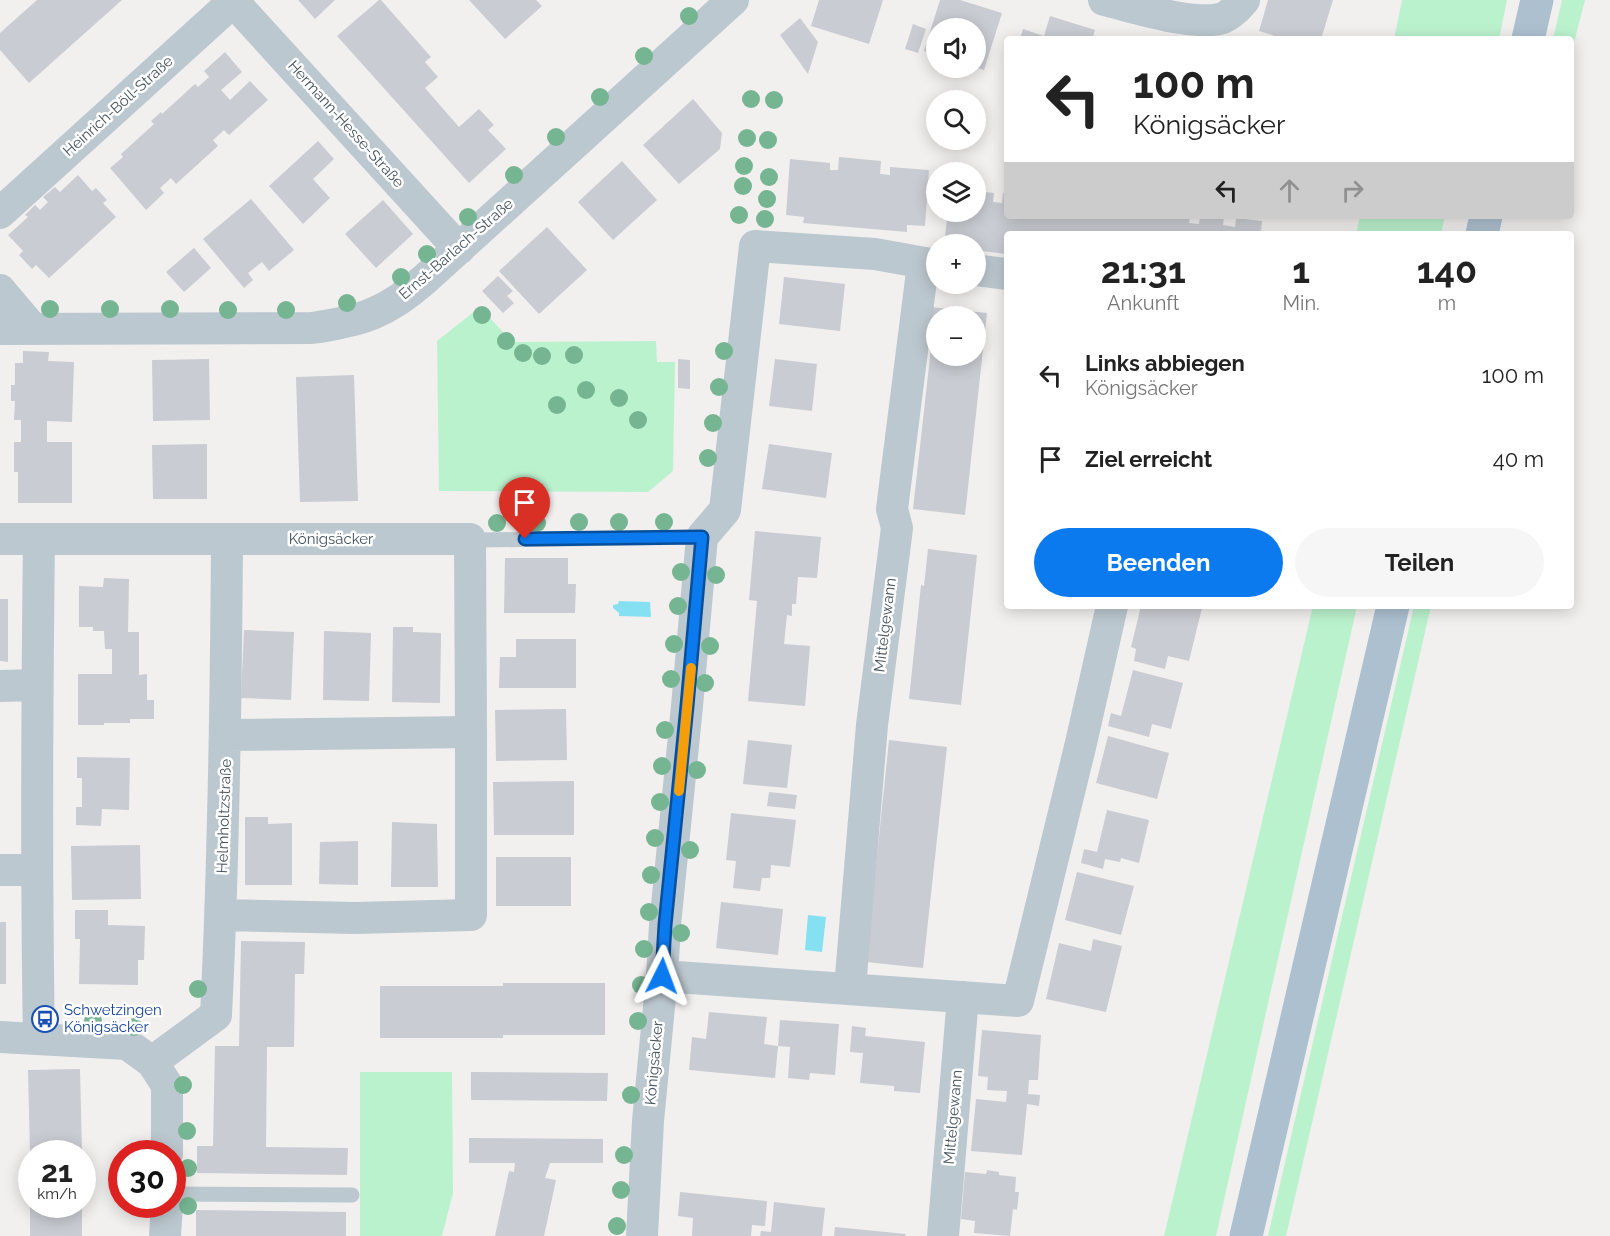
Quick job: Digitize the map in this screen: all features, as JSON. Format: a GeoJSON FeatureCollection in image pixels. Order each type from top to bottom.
{"type":"FeatureCollection","features":[{"type":"Feature","properties":{"kind":"main road"},"geometry":{"type":"LineString","coordinates":[[1529,36],[1537,0]]}},
{"type":"Feature","properties":{"kind":"main road"},"geometry":{"type":"LineString","coordinates":[[1246,1236],[1392,609]]}},
{"type":"Feature","properties":{"kind":"street","name":"Heinrich-Böll-Straße"},"geometry":{"type":"LineString","coordinates":[[0,213],[234,0]]}},
{"type":"Feature","properties":{"kind":"street","name":"Hermann-Hesse-Straße"},"geometry":{"type":"LineString","coordinates":[[234,0],[459,249]]}},
{"type":"Feature","properties":{"kind":"street"},"geometry":{"type":"LineString","coordinates":[[1107,0],[1191,20],[1210,21],[1225,17],[1237,9],[1244,0]]}},
{"type":"Feature","properties":{"kind":"street","name":"Ernst-Barlach-Straße"},"geometry":{"type":"LineString","coordinates":[[0,329],[312,328],[344,323],[370,315],[395,303],[413,290],[721,4]]}},
{"type":"Feature","properties":{"kind":"street","name":"Mittelgewann"},"geometry":{"type":"LineString","coordinates":[[702,537],[725,510],[755,246],[875,254],[926,264]]}},
{"type":"Feature","properties":{"kind":"street"},"geometry":{"type":"LineString","coordinates":[[986,271],[1004,274]]}},
{"type":"Feature","properties":{"kind":"street"},"geometry":{"type":"LineString","coordinates":[[0,290],[33,329]]}},
{"type":"Feature","properties":{"kind":"street","name":"Mittelgewann"},"geometry":{"type":"LineString","coordinates":[[850,988],[872,725],[897,528],[892,509],[926,291]]}},
{"type":"Feature","properties":{"kind":"street","name":"Königsäcker"},"geometry":{"type":"LineString","coordinates":[[642,1236],[648,1121],[702,537]]}},
{"type":"Feature","properties":{"kind":"street"},"geometry":{"type":"LineString","coordinates":[[39,538],[36,870],[39,1039]]}},
{"type":"Feature","properties":{"kind":"street","name":"Königsäcker"},"geometry":{"type":"LineString","coordinates":[[0,539],[470,539],[471,915],[355,918],[221,915]]}},
{"type":"Feature","properties":{"kind":"street","name":"Helmholtzstraße"},"geometry":{"type":"LineString","coordinates":[[152,1062],[216,1015],[226,735],[227,539]]}},
{"type":"Feature","properties":{"kind":"street"},"geometry":{"type":"LineString","coordinates":[[662,976],[1018,1001],[1111,609]]}},
{"type":"Feature","properties":{"kind":"street"},"geometry":{"type":"LineString","coordinates":[[0,686],[37,685]]}},
{"type":"Feature","properties":{"kind":"street"},"geometry":{"type":"LineString","coordinates":[[226,735],[471,732]]}},
{"type":"Feature","properties":{"kind":"street"},"geometry":{"type":"LineString","coordinates":[[0,870],[36,870]]}},
{"type":"Feature","properties":{"kind":"street","name":"Mittelgewann"},"geometry":{"type":"LineString","coordinates":[[943,1236],[963,997]]}},
{"type":"Feature","properties":{"kind":"street"},"geometry":{"type":"LineString","coordinates":[[0,1037],[127,1044],[152,1062],[167,1085],[167,1140]]}},
{"type":"Feature","properties":{"kind":"street"},"geometry":{"type":"LineString","coordinates":[[165,1236],[166,1218]]}},
{"type":"Feature","properties":{"kind":"lane"},"geometry":{"type":"LineString","coordinates":[[481,540],[702,537]]}},
{"type":"Feature","properties":{"kind":"lane"},"geometry":{"type":"LineString","coordinates":[[186,1194],[352,1195]]}},
{"type":"Feature","properties":{"kind":"green space"},"geometry":{"type":"Polygon","coordinates":[[[1402,0],[1507,0],[1500,36],[1395,36],[1402,0]]]}},
{"type":"Feature","properties":{"kind":"green space"},"geometry":{"type":"Polygon","coordinates":[[[1562,0],[1585,0],[1574,42],[1574,36],[1554,36],[1562,0]]]}},
{"type":"Feature","properties":{"kind":"green space"},"geometry":{"type":"Polygon","coordinates":[[[1359,219],[1444,219],[1442,231],[1357,231],[1359,219]]]}},
{"type":"Feature","properties":{"kind":"green space"},"geometry":{"type":"Polygon","coordinates":[[[480,307],[512,342],[656,341],[657,362],[675,362],[673,471],[648,492],[439,491],[437,341],[480,307]]]}},
{"type":"Feature","properties":{"kind":"green space"},"geometry":{"type":"Polygon","coordinates":[[[1312,609],[1356,609],[1216,1236],[1164,1236],[1312,609]]]}},
{"type":"Feature","properties":{"kind":"green space"},"geometry":{"type":"Polygon","coordinates":[[[1413,609],[1430,609],[1286,1236],[1268,1236],[1413,609]]]}},
{"type":"Feature","properties":{"kind":"green space"},"geometry":{"type":"Polygon","coordinates":[[[360,1072],[452,1072],[453,1193],[442,1236],[360,1236],[360,1072]]]}},
{"type":"Feature","properties":{"kind":"water"},"geometry":{"type":"Polygon","coordinates":[[[619,601],[650,602],[651,617],[619,616],[613,605],[618,604],[619,601]]]}},
{"type":"Feature","properties":{"kind":"water"},"geometry":{"type":"Polygon","coordinates":[[[808,915],[826,917],[822,952],[805,950],[808,915]]]}},
{"type":"Feature","properties":{"kind":"building"},"geometry":{"type":"Polygon","coordinates":[[[37,0],[122,0],[29,83],[0,50],[0,33],[37,0]]]}},
{"type":"Feature","properties":{"kind":"building"},"geometry":{"type":"Polygon","coordinates":[[[298,0],[335,0],[315,19],[298,0]]]}},
{"type":"Feature","properties":{"kind":"building"},"geometry":{"type":"Polygon","coordinates":[[[379,0],[431,57],[425,62],[438,77],[425,88],[459,127],[479,109],[494,125],[488,130],[506,149],[469,183],[337,36],[379,0]]]}},
{"type":"Feature","properties":{"kind":"building"},"geometry":{"type":"Polygon","coordinates":[[[469,0],[536,0],[542,6],[505,39],[469,0]]]}},
{"type":"Feature","properties":{"kind":"building"},"geometry":{"type":"Polygon","coordinates":[[[819,0],[883,0],[869,44],[811,26],[819,0]]]}},
{"type":"Feature","properties":{"kind":"building"},"geometry":{"type":"Polygon","coordinates":[[[940,0],[960,0],[1002,13],[986,64],[986,18],[934,18],[940,0]]]}},
{"type":"Feature","properties":{"kind":"building"},"geometry":{"type":"Polygon","coordinates":[[[1268,0],[1333,0],[1322,36],[1275,36],[1259,31],[1268,0]]]}},
{"type":"Feature","properties":{"kind":"building"},"geometry":{"type":"Polygon","coordinates":[[[1050,16],[1095,30],[1093,36],[1044,36],[1050,16]]]}},
{"type":"Feature","properties":{"kind":"building"},"geometry":{"type":"Polygon","coordinates":[[[800,18],[818,42],[808,74],[780,35],[800,18]]]}},
{"type":"Feature","properties":{"kind":"building"},"geometry":{"type":"Polygon","coordinates":[[[913,24],[926,29],[918,53],[905,49],[913,24]]]}},
{"type":"Feature","properties":{"kind":"building"},"geometry":{"type":"Polygon","coordinates":[[[1023,29],[1044,36],[1021,36],[1023,29]]]}},
{"type":"Feature","properties":{"kind":"building"},"geometry":{"type":"Polygon","coordinates":[[[225,52],[242,72],[221,90],[230,100],[250,81],[268,100],[229,135],[224,130],[213,140],[218,146],[176,184],[171,178],[160,188],[164,193],[146,210],[110,168],[123,157],[121,154],[154,124],[151,121],[195,84],[198,87],[209,77],[204,71],[225,52]]]}},
{"type":"Feature","properties":{"kind":"building"},"geometry":{"type":"Polygon","coordinates":[[[693,99],[722,133],[720,149],[679,184],[643,145],[693,99]]]}},
{"type":"Feature","properties":{"kind":"building"},"geometry":{"type":"Polygon","coordinates":[[[318,141],[334,159],[313,179],[330,198],[303,224],[269,186],[318,141]]]}},
{"type":"Feature","properties":{"kind":"building"},"geometry":{"type":"Polygon","coordinates":[[[839,157],[881,161],[880,174],[890,175],[890,167],[926,170],[925,226],[907,225],[907,232],[803,223],[804,217],[786,215],[790,159],[830,163],[830,170],[838,170],[839,157]]]}},
{"type":"Feature","properties":{"kind":"building"},"geometry":{"type":"Polygon","coordinates":[[[622,161],[657,200],[613,240],[578,202],[622,161]]]}},
{"type":"Feature","properties":{"kind":"building"},"geometry":{"type":"Polygon","coordinates":[[[78,175],[92,191],[96,188],[107,200],[103,203],[116,217],[49,278],[36,265],[32,269],[19,255],[23,251],[8,235],[28,217],[25,215],[35,205],[40,210],[48,202],[43,197],[55,187],[60,192],[78,175]]]}},
{"type":"Feature","properties":{"kind":"building"},"geometry":{"type":"Polygon","coordinates":[[[986,192],[994,193],[993,202],[1002,203],[1004,193],[1004,219],[1190,219],[1189,223],[1199,224],[1200,219],[1224,219],[1223,225],[1235,227],[1236,219],[1262,221],[1261,231],[1004,231],[1004,254],[986,251],[986,234],[945,234],[947,222],[986,222],[986,192]]]}},
{"type":"Feature","properties":{"kind":"building"},"geometry":{"type":"Polygon","coordinates":[[[251,199],[294,250],[269,271],[262,262],[248,273],[253,280],[244,288],[203,239],[251,199]]]}},
{"type":"Feature","properties":{"kind":"building"},"geometry":{"type":"Polygon","coordinates":[[[383,200],[413,234],[376,268],[345,234],[383,200]]]}},
{"type":"Feature","properties":{"kind":"building"},"geometry":{"type":"Polygon","coordinates":[[[547,227],[587,270],[539,314],[499,271],[547,227]]]}},
{"type":"Feature","properties":{"kind":"building"},"geometry":{"type":"Polygon","coordinates":[[[194,248],[211,268],[184,292],[166,272],[194,248]]]}},
{"type":"Feature","properties":{"kind":"building"},"geometry":{"type":"Polygon","coordinates":[[[498,276],[513,291],[507,296],[514,303],[503,313],[482,291],[498,276]]]}},
{"type":"Feature","properties":{"kind":"building"},"geometry":{"type":"Polygon","coordinates":[[[784,277],[845,284],[840,331],[779,324],[784,277]]]}},
{"type":"Feature","properties":{"kind":"building"},"geometry":{"type":"Polygon","coordinates":[[[23,351],[49,352],[48,361],[74,362],[72,422],[47,421],[47,442],[72,442],[72,503],[18,503],[18,472],[14,472],[14,442],[21,442],[21,420],[14,420],[15,401],[11,401],[11,385],[15,385],[15,363],[23,363],[23,351]]]}},
{"type":"Feature","properties":{"kind":"building"},"geometry":{"type":"Polygon","coordinates":[[[209,359],[210,420],[153,421],[152,360],[209,359]]]}},
{"type":"Feature","properties":{"kind":"building"},"geometry":{"type":"Polygon","coordinates":[[[678,359],[690,360],[690,389],[678,388],[678,359]]]}},
{"type":"Feature","properties":{"kind":"building"},"geometry":{"type":"Polygon","coordinates":[[[775,359],[817,364],[812,411],[769,406],[775,359]]]}},
{"type":"Feature","properties":{"kind":"building"},"geometry":{"type":"Polygon","coordinates":[[[929,366],[981,366],[965,515],[913,509],[929,366]]]}},
{"type":"Feature","properties":{"kind":"building"},"geometry":{"type":"Polygon","coordinates":[[[354,375],[358,501],[300,502],[296,377],[354,375]]]}},
{"type":"Feature","properties":{"kind":"building"},"geometry":{"type":"Polygon","coordinates":[[[207,444],[207,499],[153,499],[152,445],[207,444]]]}},
{"type":"Feature","properties":{"kind":"building"},"geometry":{"type":"Polygon","coordinates":[[[769,444],[832,453],[826,498],[762,489],[769,444]]]}},
{"type":"Feature","properties":{"kind":"building"},"geometry":{"type":"Polygon","coordinates":[[[755,531],[821,537],[817,578],[798,577],[796,604],[792,604],[792,616],[787,615],[784,644],[810,646],[805,706],[748,701],[757,601],[749,600],[755,531]]]}},
{"type":"Feature","properties":{"kind":"building"},"geometry":{"type":"Polygon","coordinates":[[[928,549],[977,555],[961,705],[909,699],[921,585],[924,586],[928,549]]]}},
{"type":"Feature","properties":{"kind":"building"},"geometry":{"type":"Polygon","coordinates":[[[505,558],[568,558],[568,584],[576,584],[575,613],[504,613],[505,558]]]}},
{"type":"Feature","properties":{"kind":"building"},"geometry":{"type":"Polygon","coordinates":[[[104,578],[129,579],[128,632],[139,632],[139,675],[147,674],[147,700],[154,700],[154,719],[130,719],[130,723],[78,725],[78,674],[112,674],[112,649],[105,649],[104,631],[93,631],[93,627],[79,627],[79,586],[103,587],[104,578]]]}},
{"type":"Feature","properties":{"kind":"building"},"geometry":{"type":"Polygon","coordinates":[[[0,599],[8,599],[8,662],[0,661],[0,599]]]}},
{"type":"Feature","properties":{"kind":"building"},"geometry":{"type":"Polygon","coordinates":[[[1140,609],[1202,609],[1189,661],[1168,656],[1165,669],[1134,661],[1136,649],[1131,647],[1140,609]]]}},
{"type":"Feature","properties":{"kind":"building"},"geometry":{"type":"Polygon","coordinates":[[[393,627],[413,627],[413,632],[441,633],[440,703],[392,702],[393,627]]]}},
{"type":"Feature","properties":{"kind":"building"},"geometry":{"type":"Polygon","coordinates":[[[244,630],[294,632],[291,700],[241,698],[244,630]]]}},
{"type":"Feature","properties":{"kind":"building"},"geometry":{"type":"Polygon","coordinates":[[[324,631],[371,633],[369,701],[323,700],[324,631]]]}},
{"type":"Feature","properties":{"kind":"building"},"geometry":{"type":"Polygon","coordinates":[[[516,639],[576,639],[576,688],[499,688],[500,657],[516,657],[516,639]]]}},
{"type":"Feature","properties":{"kind":"building"},"geometry":{"type":"Polygon","coordinates":[[[1133,670],[1183,683],[1171,729],[1152,724],[1149,737],[1108,726],[1111,713],[1121,716],[1133,670]]]}},
{"type":"Feature","properties":{"kind":"building"},"geometry":{"type":"Polygon","coordinates":[[[566,709],[567,760],[496,761],[495,710],[566,709]]]}},
{"type":"Feature","properties":{"kind":"building"},"geometry":{"type":"Polygon","coordinates":[[[1108,736],[1169,753],[1157,799],[1096,783],[1108,736]]]}},
{"type":"Feature","properties":{"kind":"building"},"geometry":{"type":"Polygon","coordinates":[[[748,740],[792,745],[787,788],[743,784],[748,740]]]}},
{"type":"Feature","properties":{"kind":"building"},"geometry":{"type":"Polygon","coordinates":[[[889,740],[947,747],[923,968],[866,962],[889,740]]]}},
{"type":"Feature","properties":{"kind":"building"},"geometry":{"type":"Polygon","coordinates":[[[77,757],[130,758],[129,810],[102,809],[101,826],[76,825],[76,807],[82,807],[82,778],[77,778],[77,757]]]}},
{"type":"Feature","properties":{"kind":"building"},"geometry":{"type":"Polygon","coordinates":[[[574,781],[574,835],[494,835],[493,782],[574,781]]]}},
{"type":"Feature","properties":{"kind":"building"},"geometry":{"type":"Polygon","coordinates":[[[769,792],[797,795],[795,809],[767,806],[769,792]]]}},
{"type":"Feature","properties":{"kind":"building"},"geometry":{"type":"Polygon","coordinates":[[[1107,810],[1149,820],[1139,863],[1121,858],[1120,862],[1105,859],[1103,869],[1081,863],[1084,849],[1097,852],[1107,810]]]}},
{"type":"Feature","properties":{"kind":"building"},"geometry":{"type":"Polygon","coordinates":[[[731,813],[796,820],[790,867],[771,865],[770,878],[762,878],[760,891],[733,888],[736,861],[726,860],[731,813]]]}},
{"type":"Feature","properties":{"kind":"building"},"geometry":{"type":"Polygon","coordinates":[[[245,817],[268,817],[268,824],[292,823],[292,885],[245,885],[245,817]]]}},
{"type":"Feature","properties":{"kind":"building"},"geometry":{"type":"Polygon","coordinates":[[[392,822],[437,824],[438,887],[391,887],[392,822]]]}},
{"type":"Feature","properties":{"kind":"building"},"geometry":{"type":"Polygon","coordinates":[[[358,841],[358,885],[319,884],[320,842],[358,841]]]}},
{"type":"Feature","properties":{"kind":"building"},"geometry":{"type":"Polygon","coordinates":[[[140,845],[141,899],[72,900],[71,846],[140,845]]]}},
{"type":"Feature","properties":{"kind":"building"},"geometry":{"type":"Polygon","coordinates":[[[496,857],[571,857],[571,906],[496,906],[496,857]]]}},
{"type":"Feature","properties":{"kind":"building"},"geometry":{"type":"Polygon","coordinates":[[[1077,872],[1134,886],[1121,935],[1065,920],[1077,872]]]}},
{"type":"Feature","properties":{"kind":"building"},"geometry":{"type":"Polygon","coordinates":[[[721,902],[783,909],[778,955],[716,948],[721,902]]]}},
{"type":"Feature","properties":{"kind":"building"},"geometry":{"type":"Polygon","coordinates":[[[75,910],[108,910],[108,925],[145,926],[144,960],[138,960],[138,985],[79,984],[80,939],[75,939],[75,910]]]}},
{"type":"Feature","properties":{"kind":"building"},"geometry":{"type":"Polygon","coordinates":[[[0,922],[6,922],[6,984],[0,984],[0,922]]]}},
{"type":"Feature","properties":{"kind":"building"},"geometry":{"type":"Polygon","coordinates":[[[1093,939],[1122,946],[1106,1012],[1046,999],[1059,943],[1091,951],[1093,939]]]}},
{"type":"Feature","properties":{"kind":"building"},"geometry":{"type":"Polygon","coordinates":[[[241,941],[305,942],[304,974],[295,974],[294,1047],[267,1047],[266,1147],[348,1148],[347,1175],[197,1173],[197,1146],[213,1146],[215,1046],[239,1046],[241,941]]]}},
{"type":"Feature","properties":{"kind":"building"},"geometry":{"type":"Polygon","coordinates":[[[503,983],[605,983],[605,1035],[380,1038],[380,986],[503,986],[503,983]]]}},
{"type":"Feature","properties":{"kind":"building"},"geometry":{"type":"Polygon","coordinates":[[[709,1012],[767,1017],[764,1044],[778,1046],[775,1078],[689,1070],[692,1037],[706,1039],[709,1012]]]}},
{"type":"Feature","properties":{"kind":"building"},"geometry":{"type":"Polygon","coordinates":[[[780,1020],[839,1024],[835,1075],[810,1073],[809,1080],[788,1078],[790,1047],[778,1046],[780,1020]]]}},
{"type":"Feature","properties":{"kind":"building"},"geometry":{"type":"Polygon","coordinates":[[[852,1026],[866,1028],[865,1036],[925,1042],[920,1093],[894,1091],[894,1086],[860,1083],[863,1053],[850,1052],[852,1026]]]}},
{"type":"Feature","properties":{"kind":"building"},"geometry":{"type":"Polygon","coordinates":[[[982,1030],[1041,1035],[1038,1080],[1029,1080],[1028,1094],[1040,1095],[1039,1106],[1027,1104],[1022,1155],[971,1151],[976,1099],[1006,1102],[1007,1091],[987,1090],[988,1077],[978,1076],[982,1030]]]}},
{"type":"Feature","properties":{"kind":"building"},"geometry":{"type":"Polygon","coordinates":[[[80,1069],[82,1140],[30,1140],[28,1070],[80,1069]]]}},
{"type":"Feature","properties":{"kind":"building"},"geometry":{"type":"Polygon","coordinates":[[[471,1072],[608,1073],[607,1101],[471,1100],[471,1072]]]}},
{"type":"Feature","properties":{"kind":"building"},"geometry":{"type":"Polygon","coordinates":[[[469,1138],[603,1139],[603,1163],[550,1163],[545,1178],[556,1180],[544,1236],[495,1236],[509,1171],[514,1172],[515,1163],[469,1163],[469,1138]]]}},
{"type":"Feature","properties":{"kind":"building"},"geometry":{"type":"Polygon","coordinates":[[[987,1170],[999,1172],[999,1175],[1016,1177],[1015,1192],[1019,1192],[1017,1210],[1013,1209],[1010,1236],[974,1233],[975,1221],[961,1219],[965,1172],[986,1174],[987,1170]]]}},
{"type":"Feature","properties":{"kind":"building"},"geometry":{"type":"Polygon","coordinates":[[[680,1192],[767,1201],[765,1226],[752,1225],[751,1236],[692,1236],[693,1218],[678,1216],[680,1192]]]}},
{"type":"Feature","properties":{"kind":"building"},"geometry":{"type":"Polygon","coordinates":[[[774,1202],[825,1208],[822,1236],[760,1236],[761,1231],[771,1232],[774,1202]]]}},
{"type":"Feature","properties":{"kind":"building"},"geometry":{"type":"Polygon","coordinates":[[[196,1210],[346,1212],[346,1236],[196,1236],[196,1210]]]}},
{"type":"Feature","properties":{"kind":"building"},"geometry":{"type":"Polygon","coordinates":[[[30,1218],[82,1218],[82,1236],[30,1236],[30,1218]]]}},
{"type":"Feature","properties":{"kind":"building"},"geometry":{"type":"Polygon","coordinates":[[[835,1227],[906,1234],[905,1236],[834,1236],[835,1227]]]}},
{"type":"Feature","properties":{"kind":"slow traffic"},"geometry":{"type":"LineString","coordinates":[[679,791],[691,668]]}},
{"type":"Feature","properties":{"kind":"place","name":"Schwetzingen Königsäcker"},"geometry":{"type":"Point","coordinates":[45,1019]}},
{"type":"Feature","properties":{"kind":"route"},"geometry":{"type":"LineString","coordinates":[[525,539],[702,537],[662,976]]}}]}
